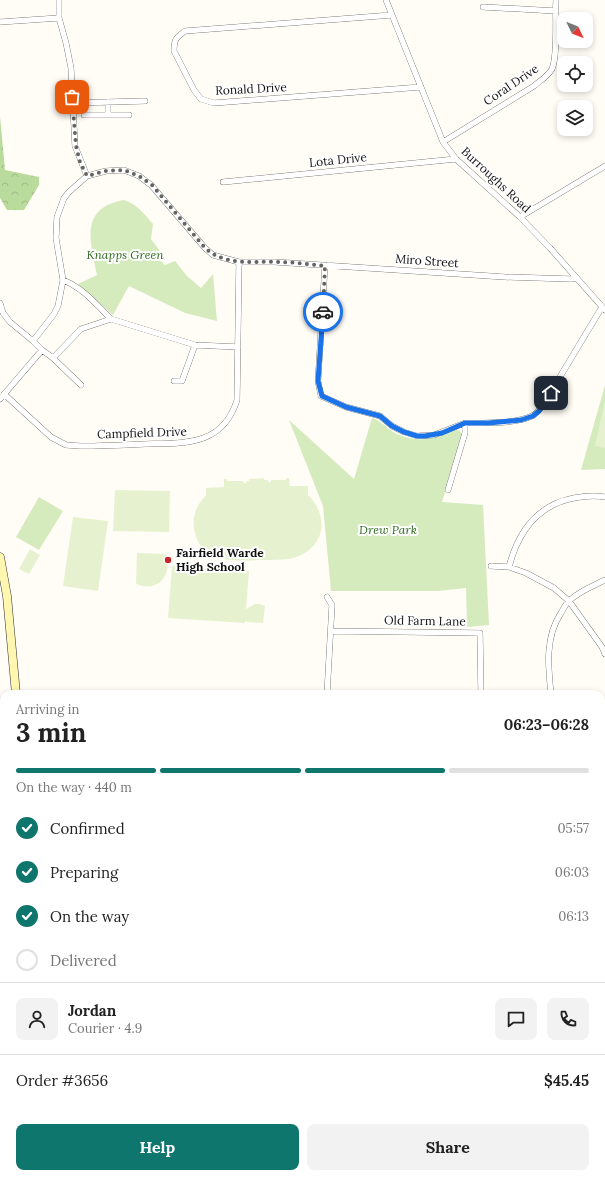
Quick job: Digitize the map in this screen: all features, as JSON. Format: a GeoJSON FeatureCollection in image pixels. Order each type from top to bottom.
{"type":"FeatureCollection","features":[{"type":"Feature","properties":{"kind":"street"},"geometry":{"type":"LineString","coordinates":[[33,340],[54,314],[58,306],[63,280],[56,238],[57,217],[64,198],[87,176],[80,162],[76,146],[70,68],[66,43],[59,18],[59,0]]}},
{"type":"Feature","properties":{"kind":"street","name":"Burroughs Road"},"geometry":{"type":"LineString","coordinates":[[386,0],[443,142],[456,159],[520,217],[604,309]]}},
{"type":"Feature","properties":{"kind":"street","name":"Coral Drive"},"geometry":{"type":"LineString","coordinates":[[443,142],[545,78],[551,70],[555,58],[556,0]]}},
{"type":"Feature","properties":{"kind":"street"},"geometry":{"type":"LineString","coordinates":[[483,7],[556,10]]}},
{"type":"Feature","properties":{"kind":"street","name":"Ronald Drive"},"geometry":{"type":"LineString","coordinates":[[392,15],[185,31],[176,37],[174,51],[194,90],[201,99],[214,103],[421,87]]}},
{"type":"Feature","properties":{"kind":"street"},"geometry":{"type":"LineString","coordinates":[[0,22],[59,18]]}},
{"type":"Feature","properties":{"kind":"street"},"geometry":{"type":"LineString","coordinates":[[72,103],[145,101]]}},
{"type":"Feature","properties":{"kind":"street"},"geometry":{"type":"LineString","coordinates":[[108,102],[108,115]]}},
{"type":"Feature","properties":{"kind":"street"},"geometry":{"type":"LineString","coordinates":[[84,115],[129,115]]}},
{"type":"Feature","properties":{"kind":"street","name":"Lota Drive"},"geometry":{"type":"LineString","coordinates":[[223,182],[456,159]]}},
{"type":"Feature","properties":{"kind":"street"},"geometry":{"type":"LineString","coordinates":[[520,217],[605,166]]}},
{"type":"Feature","properties":{"kind":"street","name":"Miro Street"},"geometry":{"type":"LineString","coordinates":[[87,176],[106,171],[124,170],[139,176],[152,185],[205,248],[213,255],[239,262],[275,262],[505,277],[571,280],[577,278]]}},
{"type":"Feature","properties":{"kind":"street","name":"Campfield Drive"},"geometry":{"type":"LineString","coordinates":[[2,397],[51,437],[66,446],[189,443],[207,437],[227,421],[237,400],[239,262]]}},
{"type":"Feature","properties":{"kind":"street"},"geometry":{"type":"LineString","coordinates":[[325,266],[318,381],[322,396],[346,407],[380,416],[392,426],[417,436],[434,435],[465,423],[488,423],[521,420],[533,416],[543,405],[604,309]]}},
{"type":"Feature","properties":{"kind":"street"},"geometry":{"type":"LineString","coordinates":[[63,280],[73,284],[86,294],[111,319],[195,345],[238,347]]}},
{"type":"Feature","properties":{"kind":"street"},"geometry":{"type":"LineString","coordinates":[[0,303],[3,313],[10,322],[33,340],[81,385]]}},
{"type":"Feature","properties":{"kind":"street"},"geometry":{"type":"LineString","coordinates":[[53,358],[81,328],[111,319]]}},
{"type":"Feature","properties":{"kind":"street"},"geometry":{"type":"LineString","coordinates":[[174,381],[182,381],[195,345]]}},
{"type":"Feature","properties":{"kind":"street"},"geometry":{"type":"LineString","coordinates":[[2,397],[42,350]]}},
{"type":"Feature","properties":{"kind":"street"},"geometry":{"type":"LineString","coordinates":[[448,490],[465,433],[465,423]]}},
{"type":"Feature","properties":{"kind":"street"},"geometry":{"type":"LineString","coordinates":[[509,567],[522,535],[537,514],[552,505],[567,499],[584,496],[605,498]]}},
{"type":"Feature","properties":{"kind":"street"},"geometry":{"type":"LineString","coordinates":[[0,557],[7,594],[16,690]]}},
{"type":"Feature","properties":{"kind":"street"},"geometry":{"type":"LineString","coordinates":[[491,566],[509,567],[526,573],[554,588],[569,601],[602,647],[605,654]]}},
{"type":"Feature","properties":{"kind":"street"},"geometry":{"type":"LineString","coordinates":[[551,690],[548,650],[550,635],[556,620],[569,601],[583,590],[605,580]]}},
{"type":"Feature","properties":{"kind":"street"},"geometry":{"type":"LineString","coordinates":[[327,597],[332,605],[327,690]]}},
{"type":"Feature","properties":{"kind":"street","name":"Old Farm Lane"},"geometry":{"type":"LineString","coordinates":[[331,631],[480,632],[481,690]]}},
{"type":"Feature","properties":{"kind":"green space"},"geometry":{"type":"Polygon","coordinates":[[[0,117],[5,170],[39,177],[39,185],[24,210],[7,210],[0,198],[0,117]]]}},
{"type":"Feature","properties":{"kind":"green space","name":"Knapps Green"},"geometry":{"type":"Polygon","coordinates":[[[124,200],[137,207],[153,224],[151,239],[160,251],[159,259],[165,265],[175,261],[187,276],[201,288],[213,274],[217,321],[185,313],[129,286],[113,315],[78,284],[97,275],[91,238],[91,228],[94,218],[100,210],[110,204],[124,200]]]}},
{"type":"Feature","properties":{"kind":"green space"},"geometry":{"type":"Polygon","coordinates":[[[605,385],[605,469],[581,470],[605,385]]]}},
{"type":"Feature","properties":{"kind":"green space"},"geometry":{"type":"Polygon","coordinates":[[[605,401],[605,448],[595,446],[605,401]]]}},
{"type":"Feature","properties":{"kind":"green space","name":"Drew Park"},"geometry":{"type":"Polygon","coordinates":[[[372,418],[381,422],[393,432],[409,438],[433,438],[456,429],[463,435],[442,502],[483,505],[489,625],[467,627],[466,588],[438,591],[331,591],[323,506],[289,420],[354,479],[372,418]]]}},
{"type":"Feature","properties":{"kind":"green space"},"geometry":{"type":"Polygon","coordinates":[[[264,478],[264,480],[271,482],[271,480],[286,480],[286,478],[289,478],[290,486],[308,486],[308,495],[315,504],[321,522],[321,531],[318,539],[312,547],[304,553],[290,559],[229,560],[210,554],[197,540],[194,528],[196,510],[206,495],[206,488],[224,487],[224,479],[227,479],[227,481],[243,481],[246,483],[249,479],[264,478]]]}},
{"type":"Feature","properties":{"kind":"green space"},"geometry":{"type":"Polygon","coordinates":[[[115,490],[170,491],[169,532],[113,531],[115,490]]]}},
{"type":"Feature","properties":{"kind":"green space"},"geometry":{"type":"Polygon","coordinates":[[[39,497],[63,511],[39,550],[16,537],[39,497]]]}},
{"type":"Feature","properties":{"kind":"green space"},"geometry":{"type":"Polygon","coordinates":[[[73,517],[108,521],[98,591],[63,586],[73,517]]]}},
{"type":"Feature","properties":{"kind":"green space"},"geometry":{"type":"Polygon","coordinates":[[[30,549],[40,555],[29,574],[19,569],[30,549]]]}},
{"type":"Feature","properties":{"kind":"green space"},"geometry":{"type":"Polygon","coordinates":[[[137,553],[166,554],[168,562],[167,569],[162,580],[157,584],[144,586],[136,584],[137,553]]]}},
{"type":"Feature","properties":{"kind":"green space"},"geometry":{"type":"Polygon","coordinates":[[[172,566],[249,571],[246,609],[255,604],[265,606],[263,623],[246,622],[245,620],[245,623],[168,618],[172,566]]]}},
{"type":"Feature","properties":{"kind":"way so far"},"geometry":{"type":"LineString","coordinates":[[72,97],[76,146],[80,162],[87,176],[106,171],[124,170],[139,176],[152,185],[205,248],[213,255],[239,262],[275,262],[325,266],[323,312]]}},
{"type":"Feature","properties":{"kind":"place","name":"Fairfield Warde High School"},"geometry":{"type":"Point","coordinates":[168,560]}},
{"type":"Feature","properties":{"kind":"route"},"geometry":{"type":"LineString","coordinates":[[323,312],[318,381],[322,396],[346,407],[380,416],[392,426],[404,432],[417,436],[425,436],[442,433],[465,423],[488,423],[521,420],[533,416],[539,411],[551,393]]}}]}
